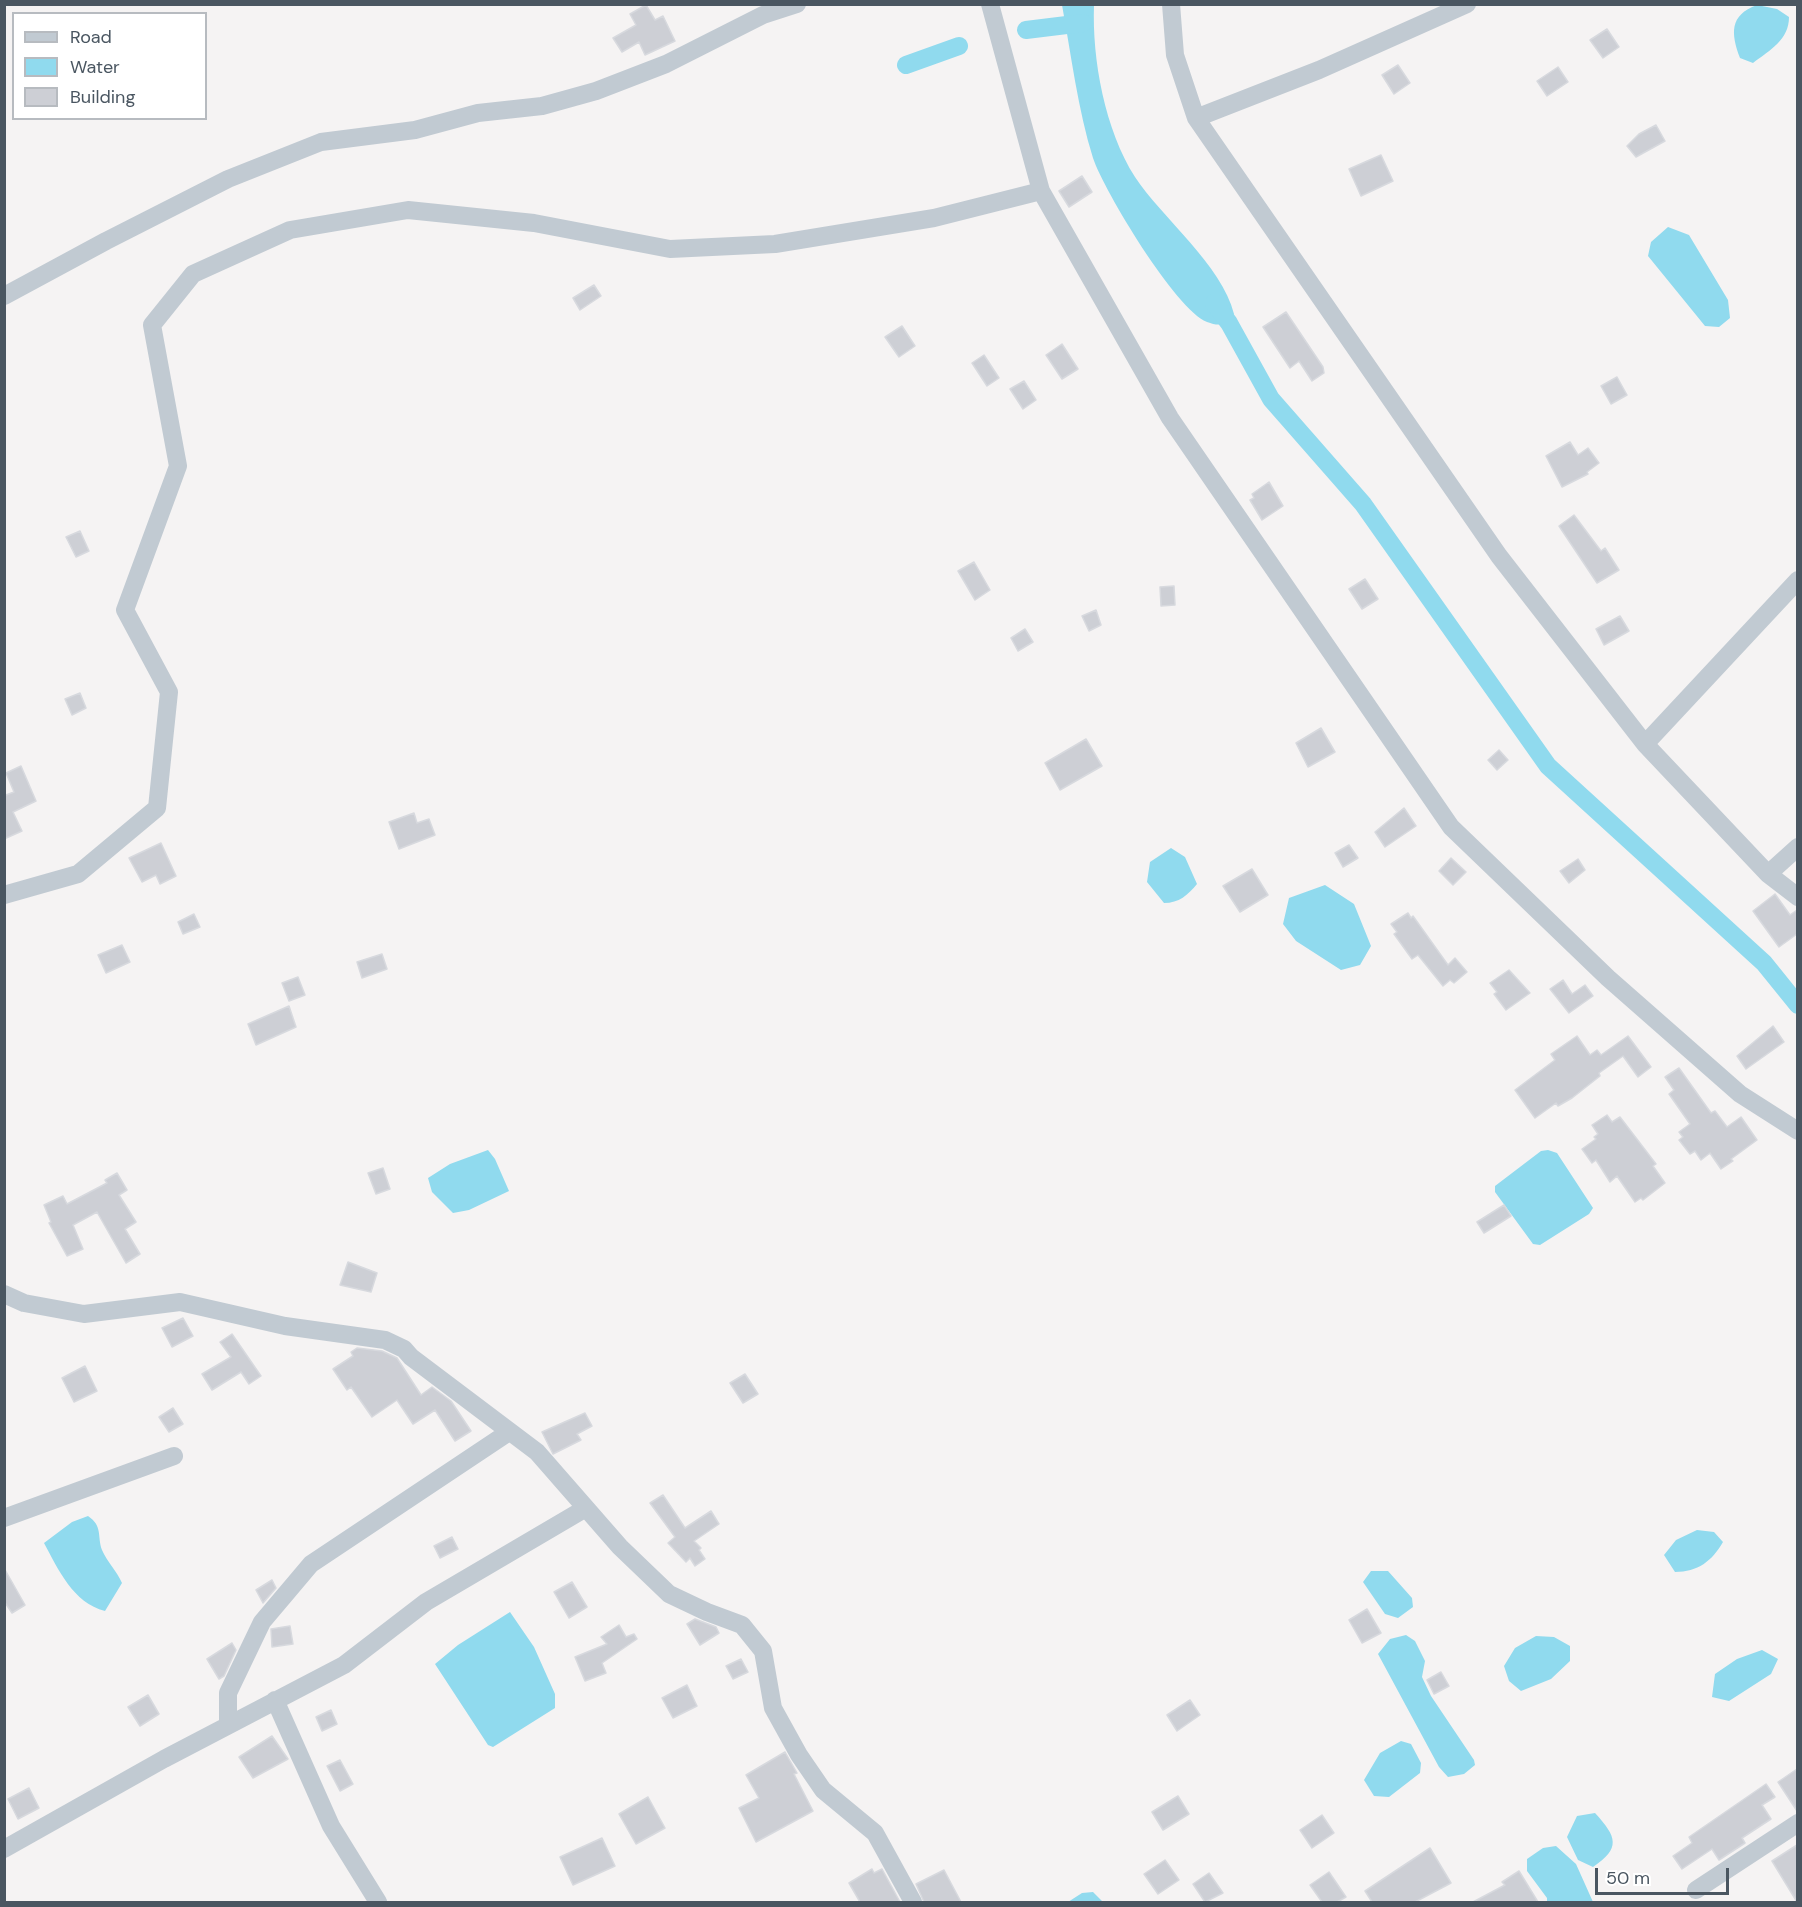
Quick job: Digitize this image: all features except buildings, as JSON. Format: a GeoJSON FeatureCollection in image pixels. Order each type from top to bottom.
{"type":"FeatureCollection","features":[{"type":"Feature","properties":{"kind":"street"},"geometry":{"type":"LineString","coordinates":[[4,296],[106,240],[228,179],[321,142],[415,130],[478,113],[542,106],[574,97],[666,64],[763,15],[797,4]]}},
{"type":"Feature","properties":{"kind":"street"},"geometry":{"type":"LineString","coordinates":[[990,4],[1041,191],[1170,418],[1451,827],[1608,978],[1731,1086],[1797,1131]]}},
{"type":"Feature","properties":{"kind":"street"},"geometry":{"type":"LineString","coordinates":[[1171,4],[1175,55],[1196,118],[1499,556],[1644,744],[1768,874],[1797,897]]}},
{"type":"Feature","properties":{"kind":"street"},"geometry":{"type":"LineString","coordinates":[[1196,118],[1319,70],[1467,4]]}},
{"type":"Feature","properties":{"kind":"street"},"geometry":{"type":"LineString","coordinates":[[4,895],[78,874],[157,808],[169,692],[125,610],[178,466],[152,325],[193,274],[290,230],[408,210],[534,223],[670,249],[775,244],[934,218],[1041,191]]}},
{"type":"Feature","properties":{"kind":"street"},"geometry":{"type":"LineString","coordinates":[[1644,744],[1797,580]]}},
{"type":"Feature","properties":{"kind":"street"},"geometry":{"type":"LineString","coordinates":[[1768,874],[1797,848]]}},
{"type":"Feature","properties":{"kind":"street"},"geometry":{"type":"LineString","coordinates":[[4,1294],[24,1303],[84,1314],[180,1302],[285,1326],[385,1340],[404,1349],[411,1357],[537,1452],[620,1546],[669,1594],[742,1625],[763,1651],[773,1708],[799,1755],[823,1790],[875,1833],[913,1902]]}},
{"type":"Feature","properties":{"kind":"street"},"geometry":{"type":"LineString","coordinates":[[228,1725],[228,1693],[262,1622],[311,1564],[509,1432]]}},
{"type":"Feature","properties":{"kind":"street"},"geometry":{"type":"LineString","coordinates":[[4,1518],[174,1456]]}},
{"type":"Feature","properties":{"kind":"street"},"geometry":{"type":"LineString","coordinates":[[4,1849],[228,1725],[344,1665],[426,1602],[586,1508]]}},
{"type":"Feature","properties":{"kind":"street"},"geometry":{"type":"LineString","coordinates":[[275,1700],[331,1826],[378,1902]]}},
{"type":"Feature","properties":{"kind":"street"},"geometry":{"type":"LineString","coordinates":[[1696,1890],[1797,1824]]}},
{"type":"Feature","properties":{"kind":"water"},"geometry":{"type":"Polygon","coordinates":[[[1062,5],[1094,5],[1098,71],[1108,116],[1116,138],[1135,177],[1205,260],[1217,278],[1234,314],[1226,323],[1219,325],[1207,322],[1194,313],[1178,296],[1142,248],[1111,196],[1093,158],[1083,121],[1062,5]]]}},
{"type":"Feature","properties":{"kind":"water"},"geometry":{"type":"Polygon","coordinates":[[[1757,5],[1777,9],[1789,17],[1786,32],[1782,38],[1772,49],[1753,63],[1740,58],[1734,33],[1741,14],[1757,5]]]}},
{"type":"Feature","properties":{"kind":"water"},"geometry":{"type":"Polygon","coordinates":[[[1668,227],[1689,235],[1728,300],[1730,318],[1719,327],[1705,326],[1648,256],[1651,242],[1668,227]]]}},
{"type":"Feature","properties":{"kind":"water"},"geometry":{"type":"Polygon","coordinates":[[[1171,848],[1185,857],[1197,884],[1183,898],[1164,903],[1147,882],[1150,862],[1171,848]]]}},
{"type":"Feature","properties":{"kind":"water"},"geometry":{"type":"Polygon","coordinates":[[[1325,885],[1354,904],[1371,946],[1360,965],[1341,970],[1296,941],[1283,924],[1289,898],[1325,885]]]}},
{"type":"Feature","properties":{"kind":"water"},"geometry":{"type":"Polygon","coordinates":[[[488,1150],[495,1159],[509,1191],[469,1210],[453,1213],[432,1192],[428,1178],[450,1164],[488,1150]]]}},
{"type":"Feature","properties":{"kind":"water"},"geometry":{"type":"Polygon","coordinates":[[[1548,1150],[1557,1153],[1593,1208],[1589,1214],[1540,1245],[1533,1244],[1495,1192],[1495,1186],[1541,1151],[1548,1150]]]}},
{"type":"Feature","properties":{"kind":"water"},"geometry":{"type":"Polygon","coordinates":[[[88,1516],[96,1524],[102,1550],[122,1583],[105,1611],[84,1601],[75,1593],[61,1574],[44,1543],[72,1522],[88,1516]]]}},
{"type":"Feature","properties":{"kind":"water"},"geometry":{"type":"Polygon","coordinates":[[[1697,1530],[1714,1532],[1723,1542],[1704,1564],[1691,1570],[1675,1572],[1664,1555],[1676,1540],[1697,1530]]]}},
{"type":"Feature","properties":{"kind":"water"},"geometry":{"type":"Polygon","coordinates":[[[1371,1571],[1388,1571],[1412,1598],[1413,1607],[1398,1618],[1385,1614],[1363,1582],[1371,1571]]]}},
{"type":"Feature","properties":{"kind":"water"},"geometry":{"type":"Polygon","coordinates":[[[510,1612],[534,1647],[555,1694],[555,1708],[493,1747],[488,1745],[435,1664],[458,1645],[510,1612]]]}},
{"type":"Feature","properties":{"kind":"water"},"geometry":{"type":"Polygon","coordinates":[[[1406,1635],[1415,1641],[1425,1661],[1422,1677],[1431,1696],[1474,1760],[1475,1765],[1464,1774],[1448,1777],[1439,1767],[1378,1654],[1390,1639],[1406,1635]]]}},
{"type":"Feature","properties":{"kind":"water"},"geometry":{"type":"Polygon","coordinates":[[[1536,1636],[1554,1637],[1570,1646],[1570,1661],[1551,1679],[1521,1691],[1509,1681],[1504,1666],[1515,1648],[1536,1636]]]}},
{"type":"Feature","properties":{"kind":"water"},"geometry":{"type":"Polygon","coordinates":[[[1762,1650],[1778,1659],[1771,1674],[1729,1701],[1712,1697],[1715,1674],[1737,1659],[1762,1650]]]}},
{"type":"Feature","properties":{"kind":"water"},"geometry":{"type":"Polygon","coordinates":[[[1401,1741],[1411,1744],[1421,1763],[1420,1773],[1389,1797],[1374,1796],[1364,1780],[1380,1753],[1401,1741]]]}},
{"type":"Feature","properties":{"kind":"water"},"geometry":{"type":"Polygon","coordinates":[[[1595,1813],[1608,1829],[1613,1842],[1608,1854],[1593,1867],[1578,1860],[1567,1837],[1577,1816],[1595,1813]]]}},
{"type":"Feature","properties":{"kind":"water"},"geometry":{"type":"Polygon","coordinates":[[[1556,1846],[1576,1864],[1593,1902],[1547,1902],[1547,1898],[1527,1871],[1527,1859],[1543,1848],[1556,1846]]]}},
{"type":"Feature","properties":{"kind":"water"},"geometry":{"type":"Polygon","coordinates":[[[1093,1892],[1103,1902],[1068,1902],[1082,1893],[1093,1892]]]}},
{"type":"Feature","properties":{"kind":"waterway"},"geometry":{"type":"LineString","coordinates":[[1026,30],[1083,23]]}},
{"type":"Feature","properties":{"kind":"waterway"},"geometry":{"type":"LineString","coordinates":[[906,65],[959,46]]}},
{"type":"Feature","properties":{"kind":"waterway"},"geometry":{"type":"LineString","coordinates":[[1214,303],[1229,323],[1271,399],[1363,504],[1548,766],[1764,963],[1798,1005]]}}]}
